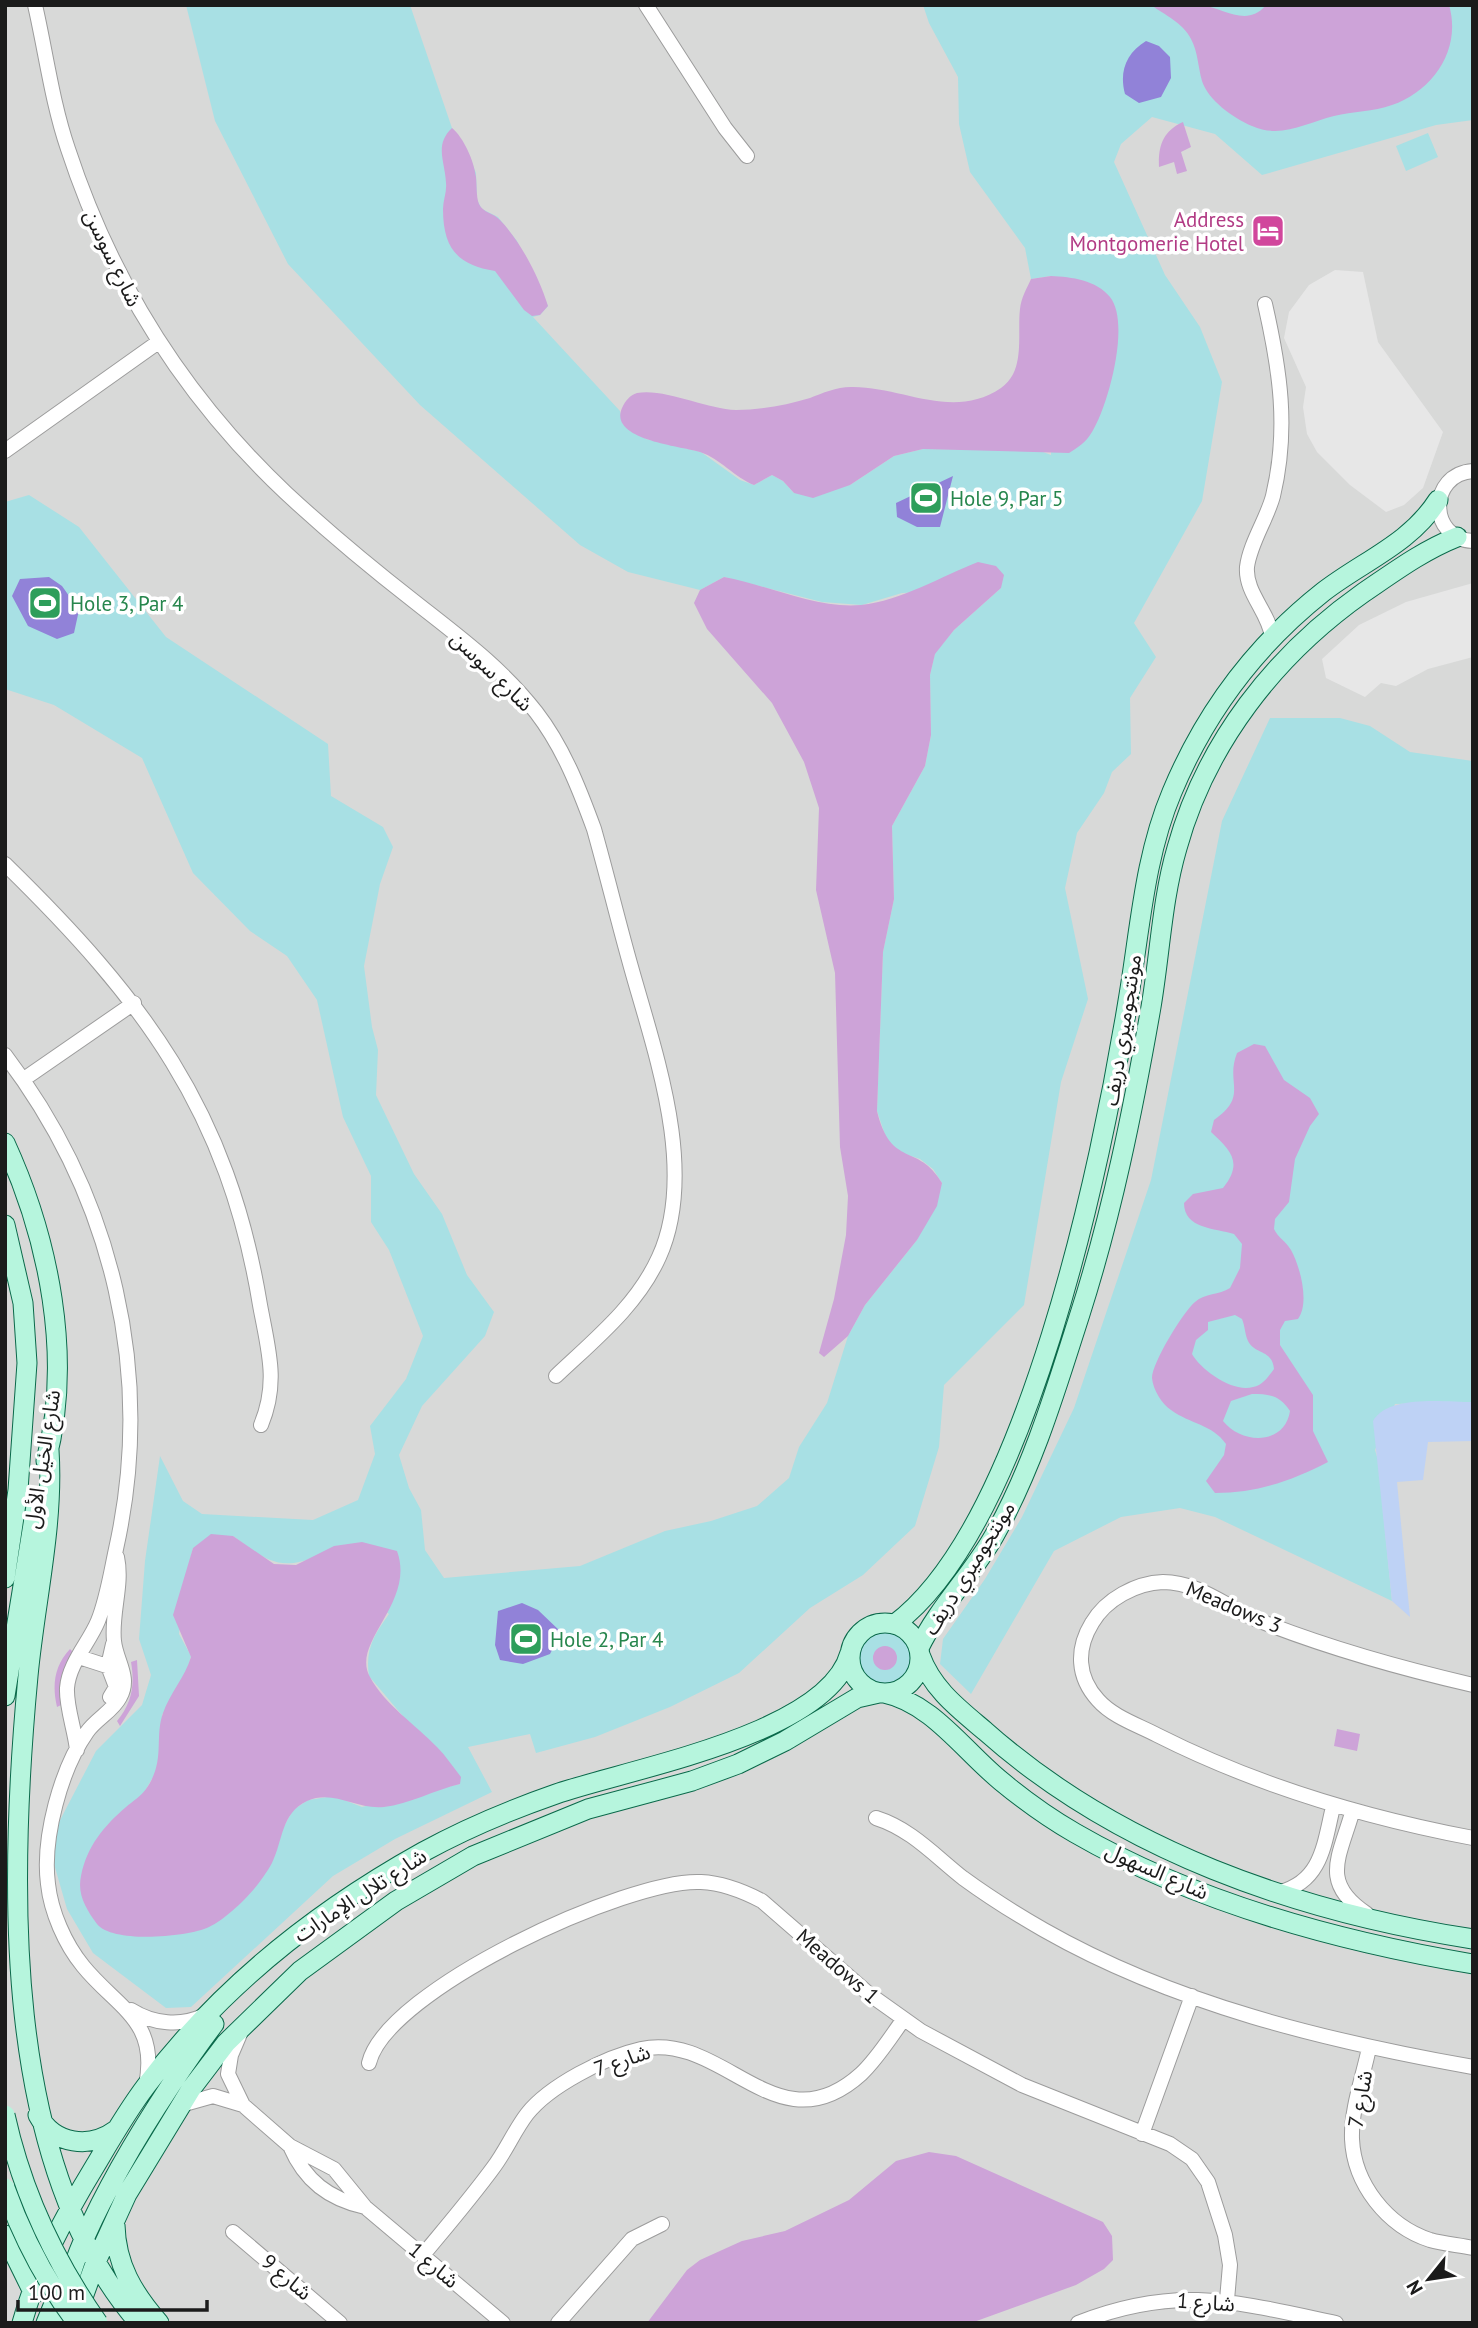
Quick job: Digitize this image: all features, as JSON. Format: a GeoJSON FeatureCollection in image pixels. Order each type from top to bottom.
{"type":"FeatureCollection","features":[{"type":"Feature","properties":{"kind":"main road","name":"مونتجوميري دريف"},"geometry":{"type":"LineString","coordinates":[[895,1624],[918,1606],[953,1560],[989,1498],[1059,1306],[1106,1129],[1144,894],[1158,831],[1192,747],[1219,703],[1272,637],[1326,590],[1410,534],[1438,499]]}},
{"type":"Feature","properties":{"kind":"main road","name":"مونتجوميري دريف"},"geometry":{"type":"LineString","coordinates":[[920,1652],[992,1540],[1010,1507],[1062,1368],[1098,1252],[1127,1135],[1177,849],[1192,803],[1213,759],[1257,691],[1301,642],[1338,611],[1410,561],[1468,540]]}},
{"type":"Feature","properties":{"kind":"main road","name":"شارع الخيل الأول"},"geometry":{"type":"LineString","coordinates":[[5,1143],[20,1175],[53,1301],[56,1365],[48,1450],[31,1534],[5,1696]]}},
{"type":"Feature","properties":{"kind":"main road","name":"شارع الخيل الأول"},"geometry":{"type":"LineString","coordinates":[[5,1225],[23,1303],[27,1350],[18,1490],[5,1578]]}},
{"type":"Feature","properties":{"kind":"main road"},"geometry":{"type":"LineString","coordinates":[[5,1487],[19,1449]]}},
{"type":"Feature","properties":{"kind":"main road"},"geometry":{"type":"LineString","coordinates":[[48,1450],[49,1492],[23,1744],[17,1883],[20,1993],[34,2109],[49,2167],[83,2245]]}},
{"type":"Feature","properties":{"kind":"main road"},"geometry":{"type":"LineString","coordinates":[[885,1622],[895,1624],[910,1633],[920,1652],[910,1683],[893,1692],[881,1693],[856,1679],[849,1653],[858,1634],[866,1628],[885,1622]]}},
{"type":"Feature","properties":{"kind":"main road","name":"شارع السهول"},"geometry":{"type":"LineString","coordinates":[[920,1652],[929,1676],[942,1693],[1022,1765],[1060,1792],[1152,1843],[1280,1892],[1376,1920],[1473,1939]]}},
{"type":"Feature","properties":{"kind":"main road","name":"شارع تلال الإمارات"},"geometry":{"type":"LineString","coordinates":[[27,2293],[67,2212],[146,2085],[210,2012],[311,1924],[423,1852],[500,1815],[556,1794],[684,1759],[763,1727],[832,1686],[841,1676],[849,1653]]}},
{"type":"Feature","properties":{"kind":"main road","name":"شارع السهول"},"geometry":{"type":"LineString","coordinates":[[881,1693],[919,1707],[994,1775],[1036,1808],[1128,1862],[1185,1886],[1323,1932],[1473,1964]]}},
{"type":"Feature","properties":{"kind":"main road","name":"شارع تلال الإمارات"},"geometry":{"type":"LineString","coordinates":[[75,2323],[80,2277],[105,2244],[127,2194],[181,2106],[226,2043],[300,1971],[433,1877],[520,1835],[589,1809],[692,1781],[738,1764],[785,1741],[845,1704],[881,1693]]}},
{"type":"Feature","properties":{"kind":"main road"},"geometry":{"type":"LineString","coordinates":[[5,2235],[27,2293],[51,2321],[64,2306],[80,2277],[83,2245],[141,2132],[174,2078],[218,2020],[228,1995]]}},
{"type":"Feature","properties":{"kind":"main road"},"geometry":{"type":"LineString","coordinates":[[34,2109],[50,2131],[75,2142],[97,2140],[117,2129]]}},
{"type":"Feature","properties":{"kind":"main road"},"geometry":{"type":"LineString","coordinates":[[5,2115],[23,2184],[39,2224],[59,2262],[98,2323]]}},
{"type":"Feature","properties":{"kind":"main road"},"geometry":{"type":"LineString","coordinates":[[5,2188],[27,2241],[75,2323]]}},
{"type":"Feature","properties":{"kind":"main road"},"geometry":{"type":"LineString","coordinates":[[67,2212],[69,2244],[80,2277],[139,2323]]}},
{"type":"Feature","properties":{"kind":"main road"},"geometry":{"type":"LineString","coordinates":[[93,2223],[92,2240],[105,2244]]}},
{"type":"Feature","properties":{"kind":"main road"},"geometry":{"type":"LineString","coordinates":[[115,2224],[117,2248],[125,2276],[159,2323]]}},
{"type":"Feature","properties":{"kind":"main road"},"geometry":{"type":"LineString","coordinates":[[27,2293],[80,2277]]}},
{"type":"Feature","properties":{"kind":"street","name":"شارع سوسن"},"geometry":{"type":"LineString","coordinates":[[35,5],[48,79],[83,192],[121,279],[157,343],[229,433],[284,491],[370,566],[477,649],[508,679],[536,713],[580,788],[594,829],[665,1096],[676,1178],[671,1218],[660,1256],[640,1292],[614,1322],[556,1376]]}},
{"type":"Feature","properties":{"kind":"street"},"geometry":{"type":"LineString","coordinates":[[646,5],[718,117],[747,156]]}},
{"type":"Feature","properties":{"kind":"street"},"geometry":{"type":"LineString","coordinates":[[1265,304],[1278,360],[1283,416],[1276,482],[1247,565],[1247,579],[1269,623],[1272,637]]}},
{"type":"Feature","properties":{"kind":"street"},"geometry":{"type":"LineString","coordinates":[[5,451],[157,343]]}},
{"type":"Feature","properties":{"kind":"street"},"geometry":{"type":"LineString","coordinates":[[1468,540],[1441,522],[1438,499],[1449,480],[1473,471]]}},
{"type":"Feature","properties":{"kind":"street"},"geometry":{"type":"LineString","coordinates":[[1259,603],[1273,612],[1297,614]]}},
{"type":"Feature","properties":{"kind":"street"},"geometry":{"type":"LineString","coordinates":[[5,864],[75,934],[134,1003],[194,1097],[237,1200],[252,1254],[273,1382],[261,1424]]}},
{"type":"Feature","properties":{"kind":"street"},"geometry":{"type":"LineString","coordinates":[[24,1079],[134,1003]]}},
{"type":"Feature","properties":{"kind":"street"},"geometry":{"type":"LineString","coordinates":[[5,1055],[50,1118],[83,1181],[107,1249],[123,1319],[129,1390],[129,1444],[116,1552],[99,1620],[69,1677],[67,1690],[77,1750]]}},
{"type":"Feature","properties":{"kind":"street"},"geometry":{"type":"LineString","coordinates":[[116,1552],[119,1573],[114,1641],[108,1666],[116,1687],[77,1750],[51,1823],[47,1854],[48,1885],[55,1913],[71,1948],[88,1972],[138,2022],[149,2056],[146,2085]]}},
{"type":"Feature","properties":{"kind":"street","name":"Meadows 3"},"geometry":{"type":"LineString","coordinates":[[1473,1685],[1393,1666],[1254,1618],[1183,1584],[1162,1582],[1123,1594],[1095,1618],[1086,1632],[1080,1665],[1087,1684],[1107,1707],[1209,1760],[1333,1807],[1473,1838]]}},
{"type":"Feature","properties":{"kind":"street"},"geometry":{"type":"LineString","coordinates":[[95,1722],[120,1697],[124,1671],[114,1641]]}},
{"type":"Feature","properties":{"kind":"street"},"geometry":{"type":"LineString","coordinates":[[79,1657],[124,1671]]}},
{"type":"Feature","properties":{"kind":"street"},"geometry":{"type":"LineString","coordinates":[[1280,1892],[1300,1885],[1317,1866],[1333,1807]]}},
{"type":"Feature","properties":{"kind":"street"},"geometry":{"type":"LineString","coordinates":[[1352,1812],[1335,1871],[1340,1891],[1346,1899],[1376,1920]]}},
{"type":"Feature","properties":{"kind":"street","name":"شارع 7"},"geometry":{"type":"LineString","coordinates":[[876,1818],[908,1833],[991,1898],[1045,1931],[1192,1996],[1369,2048],[1473,2067]]}},
{"type":"Feature","properties":{"kind":"street"},"geometry":{"type":"LineString","coordinates":[[1317,1866],[1335,1871]]}},
{"type":"Feature","properties":{"kind":"street","name":"Meadows 1"},"geometry":{"type":"LineString","coordinates":[[369,2063],[378,2040],[434,1992],[491,1956],[584,1912],[678,1883],[722,1885],[741,1890],[762,1901],[903,2020],[1022,2085],[1181,2151],[1208,2182],[1228,2245],[1227,2300]]}},
{"type":"Feature","properties":{"kind":"street"},"geometry":{"type":"LineString","coordinates":[[1142,2134],[1192,1996]]}},
{"type":"Feature","properties":{"kind":"street"},"geometry":{"type":"LineString","coordinates":[[124,2006],[152,2020],[167,2023],[198,2019],[210,2012]]}},
{"type":"Feature","properties":{"kind":"street","name":"شارع 7"},"geometry":{"type":"LineString","coordinates":[[423,2255],[496,2164],[525,2116],[551,2091],[572,2079],[626,2054],[667,2047],[707,2057],[761,2091],[778,2097],[814,2098],[840,2088],[862,2073],[903,2020]]}},
{"type":"Feature","properties":{"kind":"street"},"geometry":{"type":"LineString","coordinates":[[243,2027],[230,2055],[228,2074],[243,2105],[290,2146],[334,2169],[365,2207]]}},
{"type":"Feature","properties":{"kind":"street","name":"شارع 7"},"geometry":{"type":"LineString","coordinates":[[1369,2048],[1355,2108],[1352,2138],[1355,2158],[1368,2189],[1382,2209],[1413,2233],[1431,2240],[1473,2248]]}},
{"type":"Feature","properties":{"kind":"street"},"geometry":{"type":"LineString","coordinates":[[181,2106],[213,2096],[243,2105]]}},
{"type":"Feature","properties":{"kind":"street"},"geometry":{"type":"LineString","coordinates":[[290,2146],[297,2162],[319,2188],[333,2197],[365,2207]]}},
{"type":"Feature","properties":{"kind":"street","name":"شارع 1"},"geometry":{"type":"LineString","coordinates":[[365,2207],[503,2323]]}},
{"type":"Feature","properties":{"kind":"street"},"geometry":{"type":"LineString","coordinates":[[558,2323],[625,2245],[638,2234],[662,2224]]}},
{"type":"Feature","properties":{"kind":"street","name":"شارع 9"},"geometry":{"type":"LineString","coordinates":[[233,2232],[340,2323]]}},
{"type":"Feature","properties":{"kind":"street","name":"شارع 1"},"geometry":{"type":"LineString","coordinates":[[1078,2323],[1120,2308],[1155,2300],[1227,2300],[1336,2323]]}},
{"type":"Feature","properties":{"kind":"shaded area"},"geometry":{"type":"Polygon","coordinates":[[[5,5],[1473,5],[1473,2323],[5,2323],[5,5]]]}},
{"type":"Feature","properties":{"kind":"shaded area"},"geometry":{"type":"Polygon","coordinates":[[[186,5],[410,5],[452,128],[468,153],[476,173],[477,200],[482,209],[498,217],[517,241],[548,306],[540,315],[533,317],[620,411],[623,424],[646,439],[701,452],[740,480],[754,485],[772,475],[783,481],[794,493],[850,485],[894,456],[923,449],[1038,450],[1051,455],[1051,276],[1031,279],[1025,248],[970,172],[959,124],[958,77],[929,23],[923,5],[1473,5],[1473,120],[1436,125],[1262,175],[1215,134],[1152,117],[1121,144],[1114,162],[1165,275],[1200,327],[1222,382],[1202,501],[1134,623],[1156,657],[1130,698],[1131,754],[1112,772],[1104,793],[1077,833],[1065,888],[1088,999],[1061,1082],[1024,1305],[944,1385],[939,1447],[915,1526],[863,1575],[810,1608],[739,1673],[670,1707],[595,1737],[536,1753],[530,1734],[468,1747],[492,1792],[395,1839],[333,1876],[191,2007],[166,2008],[93,1953],[67,1909],[54,1864],[56,1828],[96,1751],[142,1705],[151,1675],[139,1639],[145,1561],[160,1456],[183,1501],[202,1514],[313,1520],[358,1500],[375,1454],[370,1426],[406,1379],[423,1336],[389,1250],[371,1222],[371,1176],[343,1117],[317,1000],[287,956],[250,931],[193,873],[142,758],[54,705],[5,689],[5,502],[29,495],[79,527],[166,637],[328,744],[331,796],[383,827],[393,847],[380,884],[364,966],[372,1027],[378,1050],[376,1095],[414,1174],[442,1214],[467,1275],[494,1312],[485,1336],[422,1406],[399,1455],[409,1488],[421,1510],[425,1550],[444,1578],[580,1566],[665,1531],[711,1521],[757,1506],[789,1478],[799,1447],[827,1403],[848,1336],[865,1305],[917,1240],[942,1183],[933,1169],[920,1159],[899,1152],[887,1141],[877,1111],[883,952],[894,899],[892,826],[925,766],[931,735],[930,675],[935,653],[954,630],[1001,588],[902,593],[862,605],[822,602],[724,577],[700,590],[628,572],[580,545],[420,405],[288,264],[215,121],[186,5]],[[233,1536],[193,1548],[185,1579],[179,1634],[191,1656],[186,1674],[162,1715],[156,1772],[145,1791],[272,1862],[283,1828],[293,1810],[308,1800],[334,1796],[362,1807],[460,1784],[369,1676],[368,1658],[372,1643],[389,1614],[315,1557],[281,1563],[263,1556],[233,1536]]]}},
{"type":"Feature","properties":{"kind":"shaded area"},"geometry":{"type":"Polygon","coordinates":[[[1151,5],[1201,5],[1243,16],[1259,12],[1266,5],[1449,5],[1451,37],[1441,66],[1420,90],[1407,98],[1385,107],[1341,114],[1293,128],[1263,130],[1245,123],[1215,101],[1202,81],[1195,49],[1188,33],[1151,5]]]}},
{"type":"Feature","properties":{"kind":"shaded area"},"geometry":{"type":"Polygon","coordinates":[[[1146,41],[1159,46],[1170,57],[1171,78],[1161,97],[1139,103],[1125,94],[1123,78],[1129,57],[1146,41]]]}},
{"type":"Feature","properties":{"kind":"shaded area"},"geometry":{"type":"Polygon","coordinates":[[[1183,122],[1191,147],[1181,152],[1187,171],[1177,174],[1174,162],[1159,167],[1160,152],[1166,135],[1183,122]]]}},
{"type":"Feature","properties":{"kind":"shaded area"},"geometry":{"type":"Polygon","coordinates":[[[452,128],[471,157],[479,204],[508,229],[540,283],[548,306],[540,315],[532,316],[524,310],[495,271],[462,259],[450,245],[444,223],[446,186],[442,147],[452,128]]]}},
{"type":"Feature","properties":{"kind":"shaded area"},"geometry":{"type":"Polygon","coordinates":[[[1428,133],[1438,157],[1406,171],[1396,146],[1428,133]]]}},
{"type":"Feature","properties":{"kind":"shaded area"},"geometry":{"type":"Polygon","coordinates":[[[1335,270],[1363,272],[1378,342],[1443,432],[1423,488],[1404,505],[1386,512],[1350,485],[1317,452],[1307,434],[1303,407],[1306,387],[1284,338],[1289,312],[1309,285],[1335,270]]]}},
{"type":"Feature","properties":{"kind":"shaded area"},"geometry":{"type":"Polygon","coordinates":[[[1051,276],[1083,280],[1104,291],[1116,309],[1118,325],[1115,365],[1105,404],[1090,436],[1069,453],[923,449],[894,456],[850,485],[813,498],[794,493],[783,481],[772,475],[754,485],[708,455],[649,440],[636,434],[626,428],[621,419],[622,408],[632,395],[648,392],[736,410],[783,405],[845,387],[870,388],[945,402],[964,402],[983,397],[1001,388],[1014,372],[1019,352],[1021,305],[1031,279],[1051,276]]]}},
{"type":"Feature","properties":{"kind":"shaded area","name":"Hole 9, Par 5"},"geometry":{"type":"Polygon","coordinates":[[[953,476],[940,527],[917,527],[897,517],[896,503],[953,476]]]}},
{"type":"Feature","properties":{"kind":"shaded area"},"geometry":{"type":"Polygon","coordinates":[[[978,562],[996,566],[1004,575],[1001,588],[954,630],[935,654],[930,675],[931,735],[925,766],[892,826],[894,899],[883,952],[877,1111],[890,1141],[924,1163],[942,1183],[937,1206],[917,1240],[865,1305],[848,1336],[824,1357],[819,1353],[834,1299],[846,1235],[848,1196],[840,1147],[835,973],[816,890],[819,808],[804,762],[772,703],[707,629],[694,603],[700,590],[724,577],[809,600],[844,605],[876,603],[978,562]]]}},
{"type":"Feature","properties":{"kind":"shaded area","name":"Hole 3, Par 4"},"geometry":{"type":"Polygon","coordinates":[[[49,577],[62,586],[79,610],[74,633],[57,639],[28,626],[12,596],[20,579],[49,577]]]}},
{"type":"Feature","properties":{"kind":"shaded area"},"geometry":{"type":"Polygon","coordinates":[[[1473,583],[1473,657],[1428,669],[1396,686],[1381,683],[1365,697],[1326,678],[1322,659],[1359,625],[1406,602],[1473,583]]]}},
{"type":"Feature","properties":{"kind":"shaded area"},"geometry":{"type":"Polygon","coordinates":[[[1270,718],[1340,718],[1370,726],[1410,752],[1473,761],[1473,1402],[1395,1404],[1375,1450],[1392,1601],[1215,1517],[1180,1508],[1121,1517],[1054,1551],[971,1694],[940,1664],[943,1639],[985,1579],[1022,1517],[1074,1408],[1151,1180],[1222,821],[1270,718]]]}},
{"type":"Feature","properties":{"kind":"shaded area"},"geometry":{"type":"Polygon","coordinates":[[[1254,1044],[1265,1046],[1284,1080],[1310,1098],[1319,1114],[1310,1126],[1295,1159],[1289,1202],[1275,1219],[1274,1229],[1294,1257],[1303,1294],[1302,1312],[1298,1319],[1285,1321],[1280,1330],[1280,1345],[1313,1395],[1313,1431],[1328,1462],[1273,1485],[1245,1491],[1215,1493],[1206,1481],[1224,1455],[1226,1444],[1214,1432],[1178,1415],[1168,1407],[1156,1392],[1152,1378],[1162,1350],[1190,1308],[1203,1297],[1230,1288],[1240,1268],[1242,1244],[1234,1234],[1195,1223],[1185,1212],[1184,1203],[1193,1194],[1223,1188],[1233,1171],[1229,1151],[1211,1132],[1214,1120],[1231,1104],[1237,1053],[1254,1044]],[[1235,1315],[1208,1322],[1208,1330],[1196,1340],[1192,1354],[1218,1379],[1236,1387],[1257,1386],[1270,1375],[1274,1369],[1273,1363],[1267,1355],[1251,1345],[1242,1319],[1235,1315]],[[1252,1394],[1231,1401],[1223,1421],[1231,1429],[1251,1437],[1272,1435],[1286,1422],[1290,1411],[1274,1397],[1252,1394]]]}},
{"type":"Feature","properties":{"kind":"shaded area"},"geometry":{"type":"Polygon","coordinates":[[[1473,1402],[1473,1441],[1428,1442],[1423,1480],[1397,1482],[1410,1617],[1392,1601],[1373,1421],[1380,1412],[1404,1403],[1473,1402]]]}},
{"type":"Feature","properties":{"kind":"shaded area"},"geometry":{"type":"Polygon","coordinates":[[[211,1534],[233,1536],[274,1564],[296,1565],[334,1546],[362,1542],[397,1551],[400,1570],[398,1588],[368,1650],[366,1664],[376,1687],[443,1754],[461,1777],[460,1784],[384,1807],[364,1806],[326,1797],[307,1801],[298,1806],[287,1820],[276,1855],[261,1880],[221,1920],[199,1931],[185,1934],[151,1937],[118,1934],[97,1924],[89,1913],[81,1895],[81,1876],[87,1855],[97,1837],[144,1792],[156,1769],[163,1713],[191,1657],[173,1615],[193,1548],[211,1534]]]}},
{"type":"Feature","properties":{"kind":"shaded area","name":"Hole 2, Par 4"},"geometry":{"type":"Polygon","coordinates":[[[522,1603],[538,1610],[561,1632],[550,1654],[523,1664],[500,1660],[495,1645],[498,1611],[522,1603]]]}},
{"type":"Feature","properties":{"kind":"shaded area"},"geometry":{"type":"Polygon","coordinates":[[[880,1630],[890,1630],[905,1638],[911,1647],[911,1669],[905,1678],[890,1686],[880,1686],[862,1674],[857,1663],[857,1653],[869,1635],[880,1630]]]}},
{"type":"Feature","properties":{"kind":"shaded area"},"geometry":{"type":"Polygon","coordinates":[[[885,1646],[896,1653],[897,1658],[890,1669],[885,1670],[874,1663],[873,1658],[880,1647],[885,1646]]]}},
{"type":"Feature","properties":{"kind":"shaded area"},"geometry":{"type":"Polygon","coordinates":[[[70,1649],[74,1653],[64,1677],[63,1704],[57,1707],[56,1677],[61,1662],[70,1649]]]}},
{"type":"Feature","properties":{"kind":"shaded area"},"geometry":{"type":"Polygon","coordinates":[[[137,1660],[139,1696],[120,1726],[117,1721],[131,1693],[131,1662],[137,1660]]]}},
{"type":"Feature","properties":{"kind":"shaded area"},"geometry":{"type":"Polygon","coordinates":[[[1337,1729],[1360,1734],[1357,1751],[1334,1746],[1337,1729]]]}},
{"type":"Feature","properties":{"kind":"shaded area"},"geometry":{"type":"Polygon","coordinates":[[[929,2152],[956,2156],[1103,2222],[1112,2236],[1113,2260],[1104,2269],[1076,2285],[971,2323],[647,2323],[687,2270],[700,2260],[742,2241],[785,2231],[849,2200],[896,2161],[929,2152]]]}},
{"type":"Feature","properties":{"kind":"place","name":"Address Montgomerie Hotel"},"geometry":{"type":"Point","coordinates":[1268,231]}},
{"type":"Feature","properties":{"kind":"place","name":"Hole 9, Par 5"},"geometry":{"type":"Point","coordinates":[926,498]}},
{"type":"Feature","properties":{"kind":"place","name":"Hole 3, Par 4"},"geometry":{"type":"Point","coordinates":[45,603]}},
{"type":"Feature","properties":{"kind":"place","name":"Hole 2, Par 4"},"geometry":{"type":"Point","coordinates":[526,1639]}}]}
